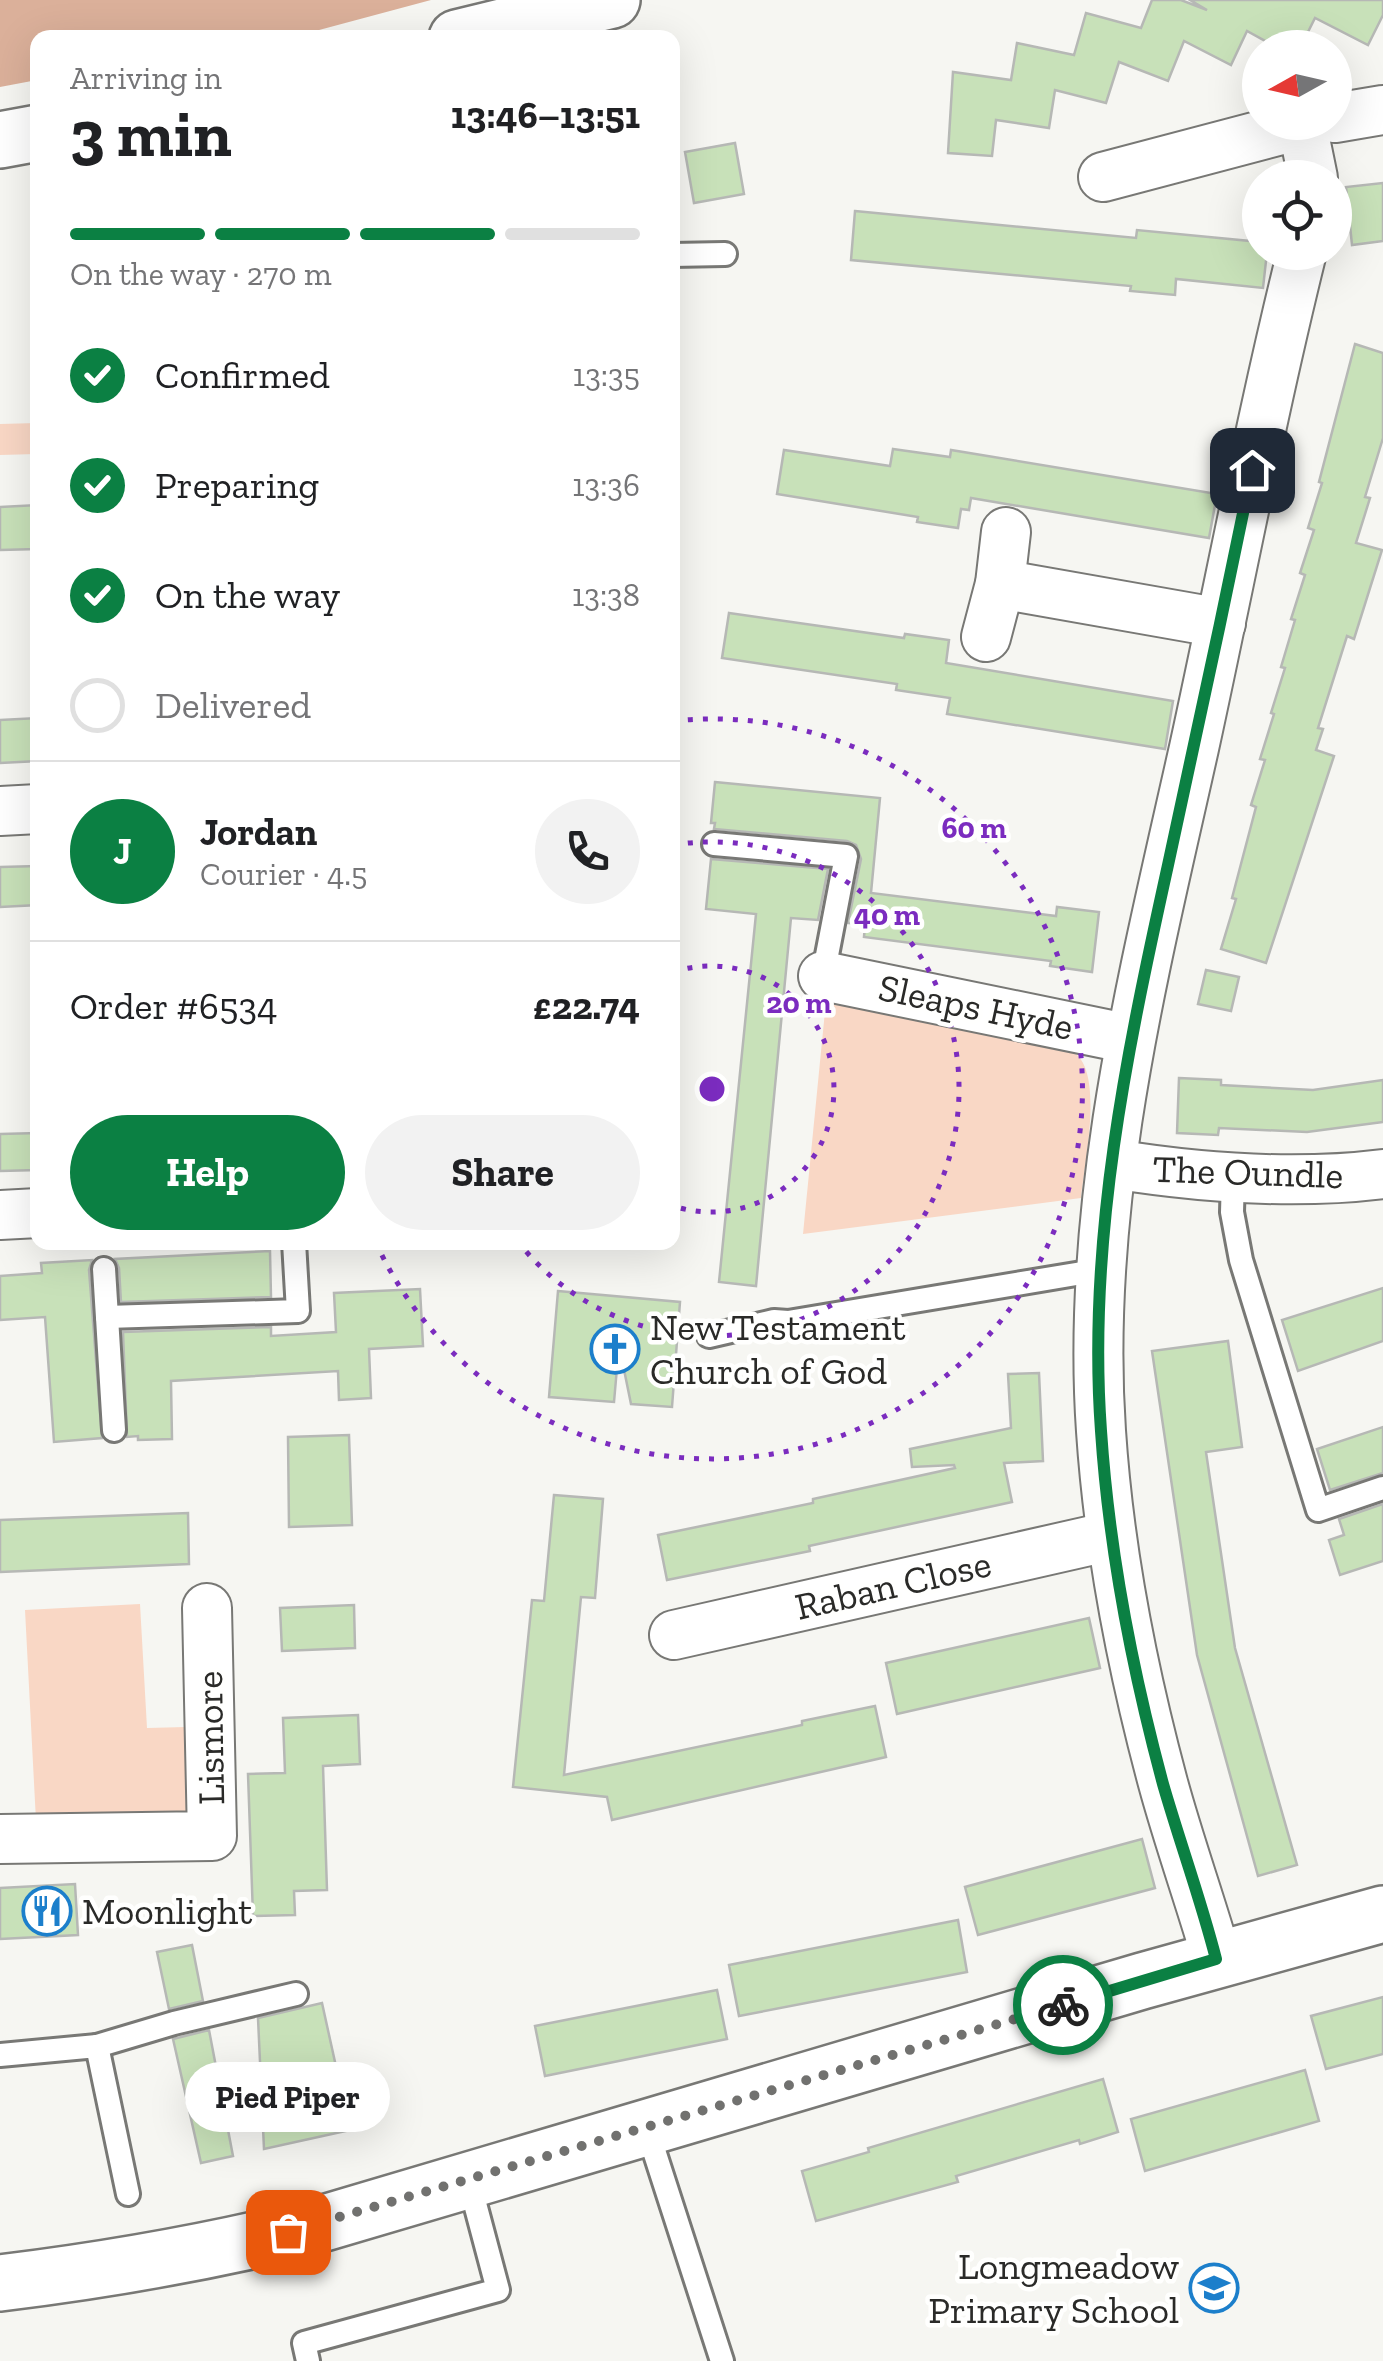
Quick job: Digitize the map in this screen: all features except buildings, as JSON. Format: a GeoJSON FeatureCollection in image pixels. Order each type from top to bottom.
{"type":"FeatureCollection","features":[{"type":"Feature","properties":{"kind":"main road"},"geometry":{"type":"LineString","coordinates":[[489,30],[612,0]]}},
{"type":"Feature","properties":{"kind":"main road"},"geometry":{"type":"LineString","coordinates":[[0,140],[30,134]]}},
{"type":"Feature","properties":{"kind":"main road"},"geometry":{"type":"LineString","coordinates":[[0,2283],[235,2246],[1216,1959],[1383,1914]]}},
{"type":"Feature","properties":{"kind":"street"},"geometry":{"type":"LineString","coordinates":[[1352,116],[1383,110]]}},
{"type":"Feature","properties":{"kind":"street"},"geometry":{"type":"LineString","coordinates":[[1103,177],[1246,140]]}},
{"type":"Feature","properties":{"kind":"street"},"geometry":{"type":"LineString","coordinates":[[1216,1959],[1155,1751],[1132,1654],[1112,1536],[1101,1430],[1097,1315],[1130,1039],[1267,393],[1298,270]]}},
{"type":"Feature","properties":{"kind":"street"},"geometry":{"type":"LineString","coordinates":[[986,638],[1000,584],[1006,532]]}},
{"type":"Feature","properties":{"kind":"street"},"geometry":{"type":"LineString","coordinates":[[1000,584],[1221,623]]}},
{"type":"Feature","properties":{"kind":"street"},"geometry":{"type":"LineString","coordinates":[[0,811],[30,809]]}},
{"type":"Feature","properties":{"kind":"street","name":"Sleaps Hyde"},"geometry":{"type":"LineString","coordinates":[[823,976],[1130,1039]]}},
{"type":"Feature","properties":{"kind":"street","name":"The Oundle"},"geometry":{"type":"LineString","coordinates":[[1113,1164],[1233,1178],[1350,1178],[1383,1174]]}},
{"type":"Feature","properties":{"kind":"street"},"geometry":{"type":"LineString","coordinates":[[0,1215],[30,1213]]}},
{"type":"Feature","properties":{"kind":"street","name":"Raban Close"},"geometry":{"type":"LineString","coordinates":[[674,1635],[1112,1536]]}},
{"type":"Feature","properties":{"kind":"street","name":"Lismore"},"geometry":{"type":"LineString","coordinates":[[0,1839],[212,1836],[207,1608]]}},
{"type":"Feature","properties":{"kind":"lane"},"geometry":{"type":"LineString","coordinates":[[680,256],[726,254]]}},
{"type":"Feature","properties":{"kind":"lane"},"geometry":{"type":"LineString","coordinates":[[714,844],[846,856],[823,976]]}},
{"type":"Feature","properties":{"kind":"lane"},"geometry":{"type":"LineString","coordinates":[[1233,1178],[1232,1212],[1241,1260],[1318,1510],[1383,1488]]}},
{"type":"Feature","properties":{"kind":"lane"},"geometry":{"type":"LineString","coordinates":[[107,1317],[298,1310],[294,1250]]}},
{"type":"Feature","properties":{"kind":"lane"},"geometry":{"type":"LineString","coordinates":[[104,1269],[114,1430]]}},
{"type":"Feature","properties":{"kind":"lane"},"geometry":{"type":"LineString","coordinates":[[709,1336],[774,1321],[788,1322],[1100,1270]]}},
{"type":"Feature","properties":{"kind":"lane"},"geometry":{"type":"LineString","coordinates":[[0,2055],[97,2046],[296,1994]]}},
{"type":"Feature","properties":{"kind":"lane"},"geometry":{"type":"LineString","coordinates":[[97,2046],[128,2194]]}},
{"type":"Feature","properties":{"kind":"lane"},"geometry":{"type":"LineString","coordinates":[[647,2128],[723,2358]]}},
{"type":"Feature","properties":{"kind":"lane"},"geometry":{"type":"LineString","coordinates":[[308,2361],[304,2344],[498,2290],[468,2180]]}},
{"type":"Feature","properties":{"kind":"shaded area"},"geometry":{"type":"Polygon","coordinates":[[[0,0],[431,0],[319,30],[30,30],[30,81],[0,87],[0,0]]]}},
{"type":"Feature","properties":{"kind":"shaded area"},"geometry":{"type":"Polygon","coordinates":[[[30,423],[30,454],[0,455],[0,424],[30,423]]]}},
{"type":"Feature","properties":{"kind":"shaded area"},"geometry":{"type":"Polygon","coordinates":[[[826,1001],[1053,1032],[1058,1049],[1073,1052],[1083,1062],[1088,1078],[1090,1120],[1081,1198],[803,1234],[826,1001]]]}},
{"type":"Feature","properties":{"kind":"shaded area"},"geometry":{"type":"Polygon","coordinates":[[[140,1604],[147,1728],[186,1727],[190,1813],[36,1821],[25,1610],[140,1604]]]}},
{"type":"Feature","properties":{"kind":"way so far"},"geometry":{"type":"LineString","coordinates":[[288,2232],[1063,2005]]}},
{"type":"Feature","properties":{"kind":"place","name":"New Testament Church of God"},"geometry":{"type":"Point","coordinates":[615,1349]}},
{"type":"Feature","properties":{"kind":"place","name":"Moonlight"},"geometry":{"type":"Point","coordinates":[47,1911]}},
{"type":"Feature","properties":{"kind":"place","name":"Pied Piper"},"geometry":{"type":"Point","coordinates":[288,2232]}},
{"type":"Feature","properties":{"kind":"place","name":"Longmeadow Primary School"},"geometry":{"type":"Point","coordinates":[1214,2288]}},
{"type":"Feature","properties":{"kind":"route"},"geometry":{"type":"LineString","coordinates":[[1063,2005],[1216,1959],[1164,1786],[1132,1654],[1108,1501],[1097,1315],[1130,1039],[1252,470]]}}]}
